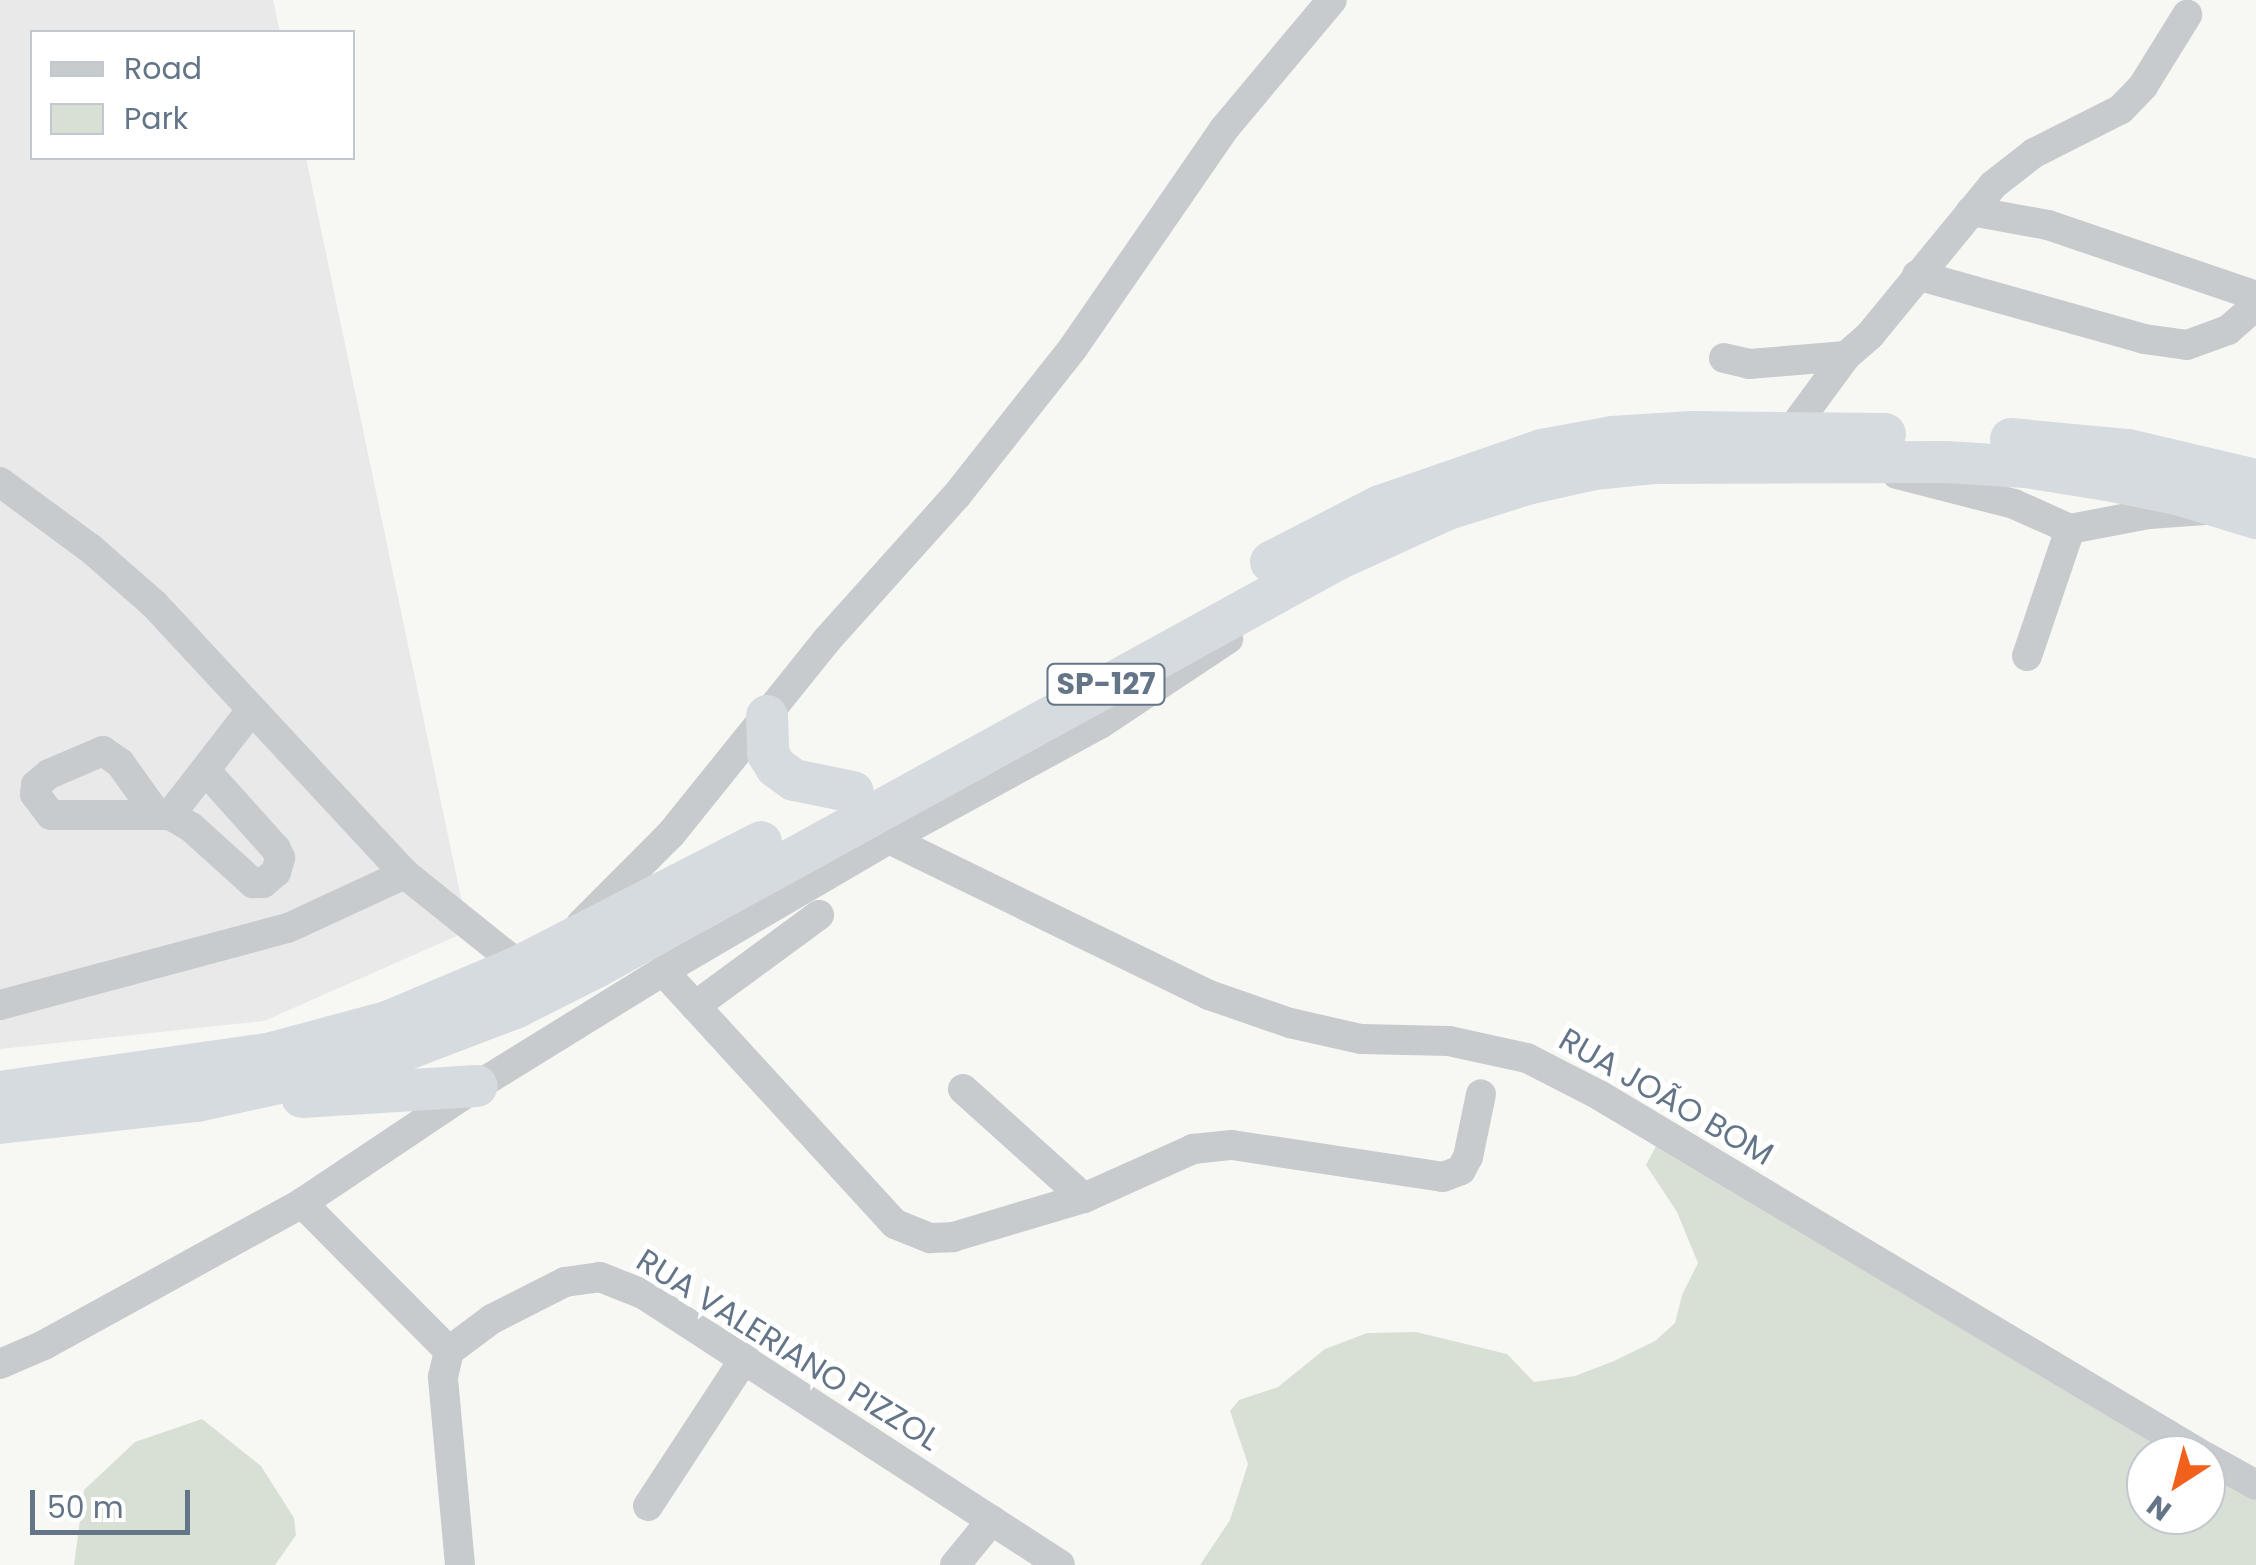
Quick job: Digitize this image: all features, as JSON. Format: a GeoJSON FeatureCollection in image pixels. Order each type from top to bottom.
{"type":"FeatureCollection","features":[{"type":"Feature","properties":{"kind":"highway","name":"SP-127"},"geometry":{"type":"LineString","coordinates":[[0,1092],[182,1069],[328,1040],[445,1000],[537,958],[853,792],[1324,533],[1432,485],[1542,450],[1612,437],[1790,432],[2052,442],[2128,450],[2247,502]]}},
{"type":"Feature","properties":{"kind":"highway","name":"SP-127"},"geometry":{"type":"LineString","coordinates":[[0,1122],[196,1101],[334,1071],[410,1048],[557,988],[1336,560],[1445,510],[1527,484],[1594,469],[1653,463],[1848,462],[2026,467],[2177,494],[2247,502]]}},
{"type":"Feature","properties":{"kind":"highway"},"geometry":{"type":"LineString","coordinates":[[767,716],[768,754],[776,767],[794,780],[853,792]]}},
{"type":"Feature","properties":{"kind":"highway"},"geometry":{"type":"LineString","coordinates":[[196,1101],[477,1086]]}},
{"type":"Feature","properties":{"kind":"street"},"geometry":{"type":"LineString","coordinates":[[0,482],[90,548],[154,604],[250,712],[406,874],[537,958],[671,834],[1030,405],[1224,129],[1332,0]]}},
{"type":"Feature","properties":{"kind":"street"},"geometry":{"type":"LineString","coordinates":[[1790,432],[1846,356],[1870,335],[1971,210],[2012,168],[2121,109],[2143,86],[2187,15]]}},
{"type":"Feature","properties":{"kind":"street"},"geometry":{"type":"LineString","coordinates":[[1971,210],[2048,225],[2256,296]]}},
{"type":"Feature","properties":{"kind":"street"},"geometry":{"type":"LineString","coordinates":[[1917,275],[2144,339],[2188,345],[2228,330],[2256,306]]}},
{"type":"Feature","properties":{"kind":"street"},"geometry":{"type":"LineString","coordinates":[[1724,358],[1749,364],[1846,356]]}},
{"type":"Feature","properties":{"kind":"street"},"geometry":{"type":"LineString","coordinates":[[1848,462],[2014,504],[2070,529],[2247,502]]}},
{"type":"Feature","properties":{"kind":"street"},"geometry":{"type":"LineString","coordinates":[[2027,656],[2070,529]]}},
{"type":"Feature","properties":{"kind":"street"},"geometry":{"type":"LineString","coordinates":[[0,1364],[44,1346],[302,1203],[477,1086],[663,972],[889,839],[1100,724],[1336,560]]}},
{"type":"Feature","properties":{"kind":"street"},"geometry":{"type":"LineString","coordinates":[[205,770],[276,849],[276,872],[264,882],[253,883],[191,827],[162,813],[205,770],[250,712]]}},
{"type":"Feature","properties":{"kind":"street","name":"RUA JOÃO BOM"},"geometry":{"type":"LineString","coordinates":[[889,839],[1209,995],[1290,1023],[1361,1040],[1449,1041],[1527,1058],[1599,1095],[2169,1435]]}},
{"type":"Feature","properties":{"kind":"street"},"geometry":{"type":"LineString","coordinates":[[0,1005],[288,928],[406,874]]}},
{"type":"Feature","properties":{"kind":"street"},"geometry":{"type":"LineString","coordinates":[[694,1006],[819,915]]}},
{"type":"Feature","properties":{"kind":"street"},"geometry":{"type":"LineString","coordinates":[[663,972],[906,1231],[953,1237],[1084,1198],[1193,1150],[1232,1145],[1443,1177],[1460,1170],[1468,1157],[1481,1094]]}},
{"type":"Feature","properties":{"kind":"street"},"geometry":{"type":"LineString","coordinates":[[964,1089],[1084,1198]]}},
{"type":"Feature","properties":{"kind":"street"},"geometry":{"type":"LineString","coordinates":[[302,1203],[449,1351],[443,1377],[460,1565]]}},
{"type":"Feature","properties":{"kind":"street","name":"RUA VALERIANO PIZZOL"},"geometry":{"type":"LineString","coordinates":[[449,1351],[492,1318],[566,1282],[600,1277],[643,1294],[1060,1565]]}},
{"type":"Feature","properties":{"kind":"street"},"geometry":{"type":"LineString","coordinates":[[648,1506],[745,1358]]}},
{"type":"Feature","properties":{"kind":"street","name":"RUA JOÃO BOM"},"geometry":{"type":"LineString","coordinates":[[2226,1468],[2256,1484]]}},
{"type":"Feature","properties":{"kind":"street"},"geometry":{"type":"LineString","coordinates":[[955,1565],[992,1520]]}},
{"type":"Feature","properties":{"kind":"shaded area"},"geometry":{"type":"Polygon","coordinates":[[[0,0],[273,0],[280,30],[30,30],[30,160],[306,160],[468,931],[264,1021],[0,1049],[0,0]]]}},
{"type":"Feature","properties":{"kind":"green space"},"geometry":{"type":"Polygon","coordinates":[[[1656,1146],[2142,1435],[2126,1435],[2126,1535],[2226,1535],[2226,1483],[2256,1500],[2256,1565],[1200,1565],[1230,1520],[1248,1464],[1230,1411],[1239,1400],[1278,1387],[1325,1349],[1367,1333],[1416,1332],[1507,1354],[1534,1382],[1575,1376],[1655,1341],[1675,1323],[1682,1295],[1698,1263],[1677,1212],[1646,1165],[1656,1146]]]}},
{"type":"Feature","properties":{"kind":"green space"},"geometry":{"type":"Polygon","coordinates":[[[202,1419],[261,1466],[294,1518],[296,1535],[275,1565],[74,1565],[84,1490],[135,1442],[202,1419]]]}}]}
